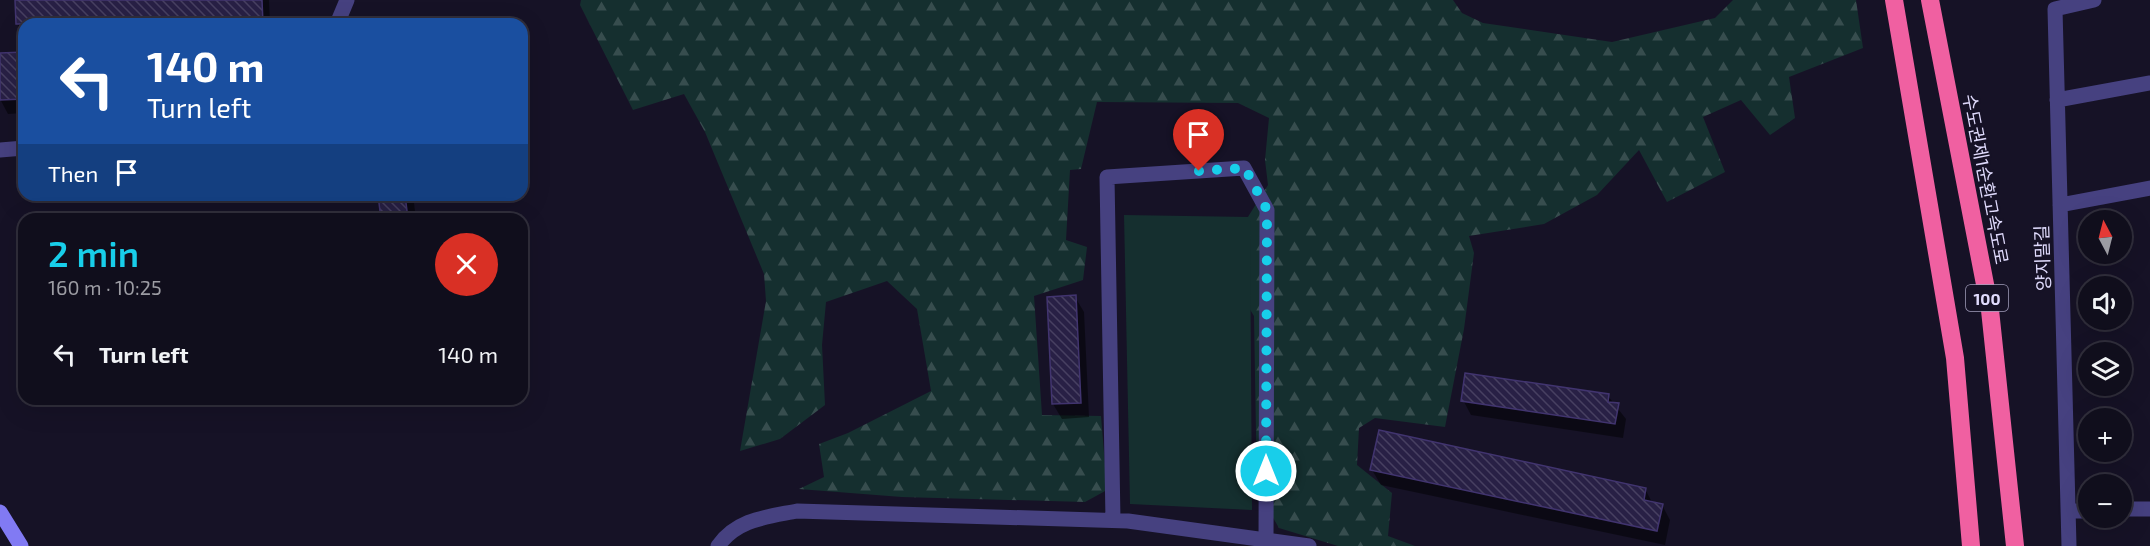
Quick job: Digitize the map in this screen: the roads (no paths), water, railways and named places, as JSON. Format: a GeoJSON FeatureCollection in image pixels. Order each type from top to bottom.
{"type":"FeatureCollection","features":[{"type":"Feature","properties":{"kind":"highway","name":"100"},"geometry":{"type":"LineString","coordinates":[[1894,0],[1955,358],[1971,546]]}},
{"type":"Feature","properties":{"kind":"highway","name":"수도권제1순환고속도로"},"geometry":{"type":"LineString","coordinates":[[1930,0],[1990,310],[2015,546]]}},
{"type":"Feature","properties":{"kind":"main road"},"geometry":{"type":"LineString","coordinates":[[0,512],[21,546]]}},
{"type":"Feature","properties":{"kind":"street"},"geometry":{"type":"LineString","coordinates":[[340,18],[347,0]]}},
{"type":"Feature","properties":{"kind":"street","name":"양지말길"},"geometry":{"type":"LineString","coordinates":[[2069,546],[2055,9],[2094,0]]}},
{"type":"Feature","properties":{"kind":"street"},"geometry":{"type":"LineString","coordinates":[[2057,100],[2150,82]]}},
{"type":"Feature","properties":{"kind":"street"},"geometry":{"type":"LineString","coordinates":[[0,150],[18,148]]}},
{"type":"Feature","properties":{"kind":"street"},"geometry":{"type":"LineString","coordinates":[[1113,520],[1107,177],[1245,168],[1267,210],[1266,542]]}},
{"type":"Feature","properties":{"kind":"street"},"geometry":{"type":"LineString","coordinates":[[2060,205],[2150,188]]}},
{"type":"Feature","properties":{"kind":"street"},"geometry":{"type":"LineString","coordinates":[[2132,509],[2150,508]]}},
{"type":"Feature","properties":{"kind":"street"},"geometry":{"type":"LineString","coordinates":[[718,546],[725,536],[748,521],[797,511],[1113,520],[1309,546]]}},
{"type":"Feature","properties":{"kind":"street"},"geometry":{"type":"LineString","coordinates":[[2068,511],[2078,511]]}}]}
